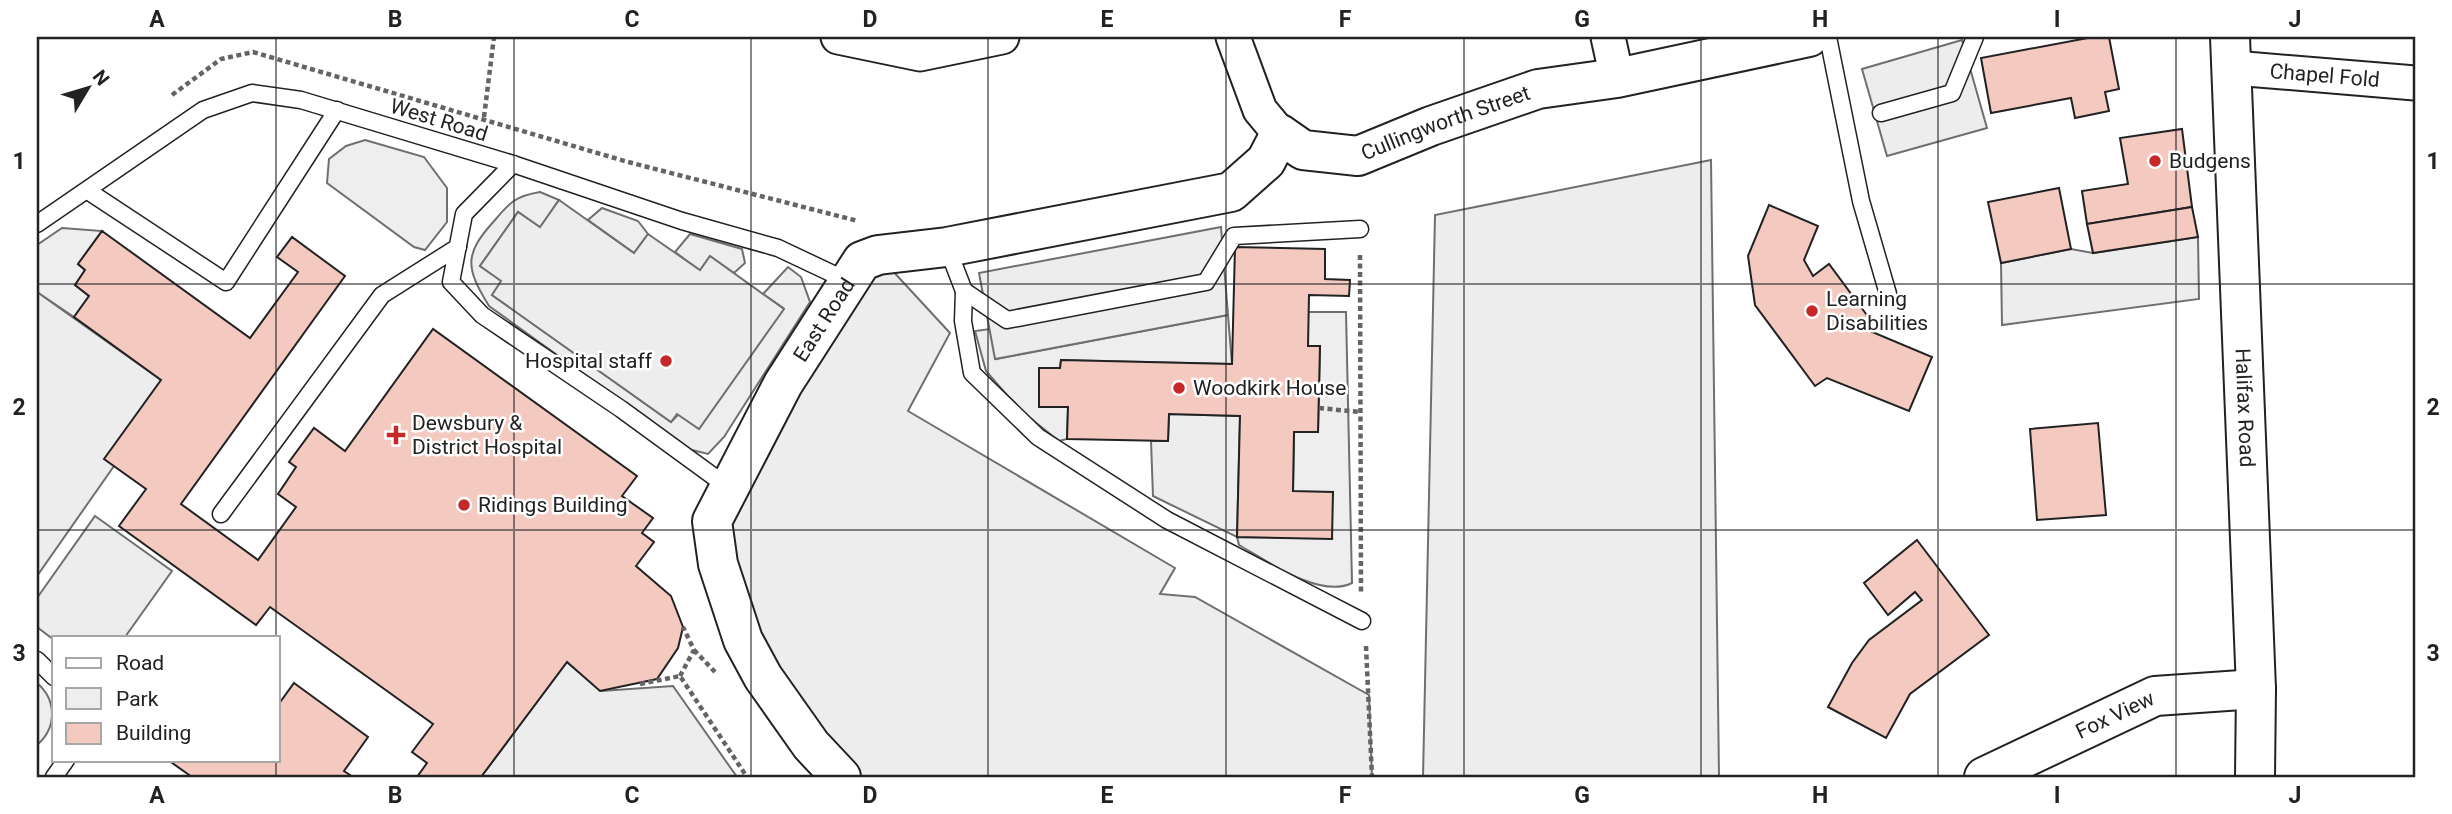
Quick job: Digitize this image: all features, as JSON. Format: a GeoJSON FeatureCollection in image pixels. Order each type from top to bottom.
{"type":"FeatureCollection","features":[{"type":"Feature","properties":{"kind":"street"},"geometry":{"type":"LineString","coordinates":[[838,37],[919,54],[1002,37]]}},
{"type":"Feature","properties":{"kind":"street"},"geometry":{"type":"LineString","coordinates":[[1233,37],[1260,110],[1280,134]]}},
{"type":"Feature","properties":{"kind":"street"},"geometry":{"type":"LineString","coordinates":[[1608,37],[1617,78]]}},
{"type":"Feature","properties":{"kind":"street","name":"Cullingworth Street"},"geometry":{"type":"LineString","coordinates":[[1280,134],[1303,150],[1358,156],[1431,126],[1538,89],[1617,78],[1810,37]]}},
{"type":"Feature","properties":{"kind":"street","name":"Chapel Fold"},"geometry":{"type":"LineString","coordinates":[[2232,53],[2415,83]]}},
{"type":"Feature","properties":{"kind":"street","name":"Halifax Road"},"geometry":{"type":"LineString","coordinates":[[2232,53],[2256,689],[2255,777]]}},
{"type":"Feature","properties":{"kind":"street","name":"East Road"},"geometry":{"type":"LineString","coordinates":[[841,777],[811,745],[764,677],[743,640],[718,564],[712,521],[783,384],[862,261],[878,255],[947,247],[1231,192],[1266,161],[1280,134]]}},
{"type":"Feature","properties":{"kind":"street","name":"Fox View"},"geometry":{"type":"LineString","coordinates":[[1984,777],[2155,696],[2256,689]]}},
{"type":"Feature","properties":{"kind":"lane"},"geometry":{"type":"LineString","coordinates":[[1828,37],[1861,201],[1888,294]]}},
{"type":"Feature","properties":{"kind":"lane"},"geometry":{"type":"LineString","coordinates":[[1881,113],[1952,93],[1975,37]]}},
{"type":"Feature","properties":{"kind":"lane","name":"West Road"},"geometry":{"type":"LineString","coordinates":[[37,224],[203,110],[252,93],[301,100],[513,164],[682,221],[778,248],[850,282]]}},
{"type":"Feature","properties":{"kind":"lane"},"geometry":{"type":"LineString","coordinates":[[88,191],[226,282],[337,110]]}},
{"type":"Feature","properties":{"kind":"lane"},"geometry":{"type":"LineString","coordinates":[[513,164],[464,215],[451,282],[482,315],[621,409],[728,487]]}},
{"type":"Feature","properties":{"kind":"lane"},"geometry":{"type":"LineString","coordinates":[[964,291],[1007,320],[1206,282],[1234,236],[1360,229]]}},
{"type":"Feature","properties":{"kind":"lane"},"geometry":{"type":"LineString","coordinates":[[221,514],[382,295],[458,247]]}},
{"type":"Feature","properties":{"kind":"lane"},"geometry":{"type":"LineString","coordinates":[[947,247],[964,291],[963,321],[972,373],[1038,437],[1167,520],[1362,621]]}},
{"type":"Feature","properties":{"kind":"lane"},"geometry":{"type":"LineString","coordinates":[[37,660],[52,675]]}},
{"type":"Feature","properties":{"kind":"lane"},"geometry":{"type":"LineString","coordinates":[[54,777],[65,762]]}},
{"type":"Feature","properties":{"kind":"path"},"geometry":{"type":"LineString","coordinates":[[484,117],[494,37]]}},
{"type":"Feature","properties":{"kind":"path"},"geometry":{"type":"LineString","coordinates":[[167,99],[221,59],[253,51],[484,117],[628,162],[869,224]]}},
{"type":"Feature","properties":{"kind":"path"},"geometry":{"type":"LineString","coordinates":[[1360,229],[1362,621],[1369,663],[1372,777]]}},
{"type":"Feature","properties":{"kind":"path"},"geometry":{"type":"LineString","coordinates":[[1319,408],[1360,412]]}},
{"type":"Feature","properties":{"kind":"path"},"geometry":{"type":"LineString","coordinates":[[680,676],[694,650],[683,627]]}},
{"type":"Feature","properties":{"kind":"path"},"geometry":{"type":"LineString","coordinates":[[640,684],[680,676]]}},
{"type":"Feature","properties":{"kind":"path"},"geometry":{"type":"LineString","coordinates":[[680,676],[747,777]]}},
{"type":"Feature","properties":{"kind":"green space"},"geometry":{"type":"Polygon","coordinates":[[[365,140],[424,157],[447,188],[447,222],[425,250],[414,247],[327,183],[329,159],[346,146],[365,140]]]}},
{"type":"Feature","properties":{"kind":"green space"},"geometry":{"type":"Polygon","coordinates":[[[540,192],[559,200],[540,228],[518,212],[480,266],[502,281],[492,295],[671,422],[783,308],[763,294],[788,267],[801,277],[810,302],[724,437],[708,454],[688,449],[489,306],[472,271],[473,252],[485,232],[510,204],[519,198],[540,192]]]}},
{"type":"Feature","properties":{"kind":"green space"},"geometry":{"type":"Polygon","coordinates":[[[602,208],[638,221],[648,234],[634,253],[588,220],[602,208]]]}},
{"type":"Feature","properties":{"kind":"green space"},"geometry":{"type":"Polygon","coordinates":[[[62,228],[102,231],[78,264],[85,270],[75,285],[89,296],[74,317],[37,292],[37,245],[62,228]]]}},
{"type":"Feature","properties":{"kind":"green space"},"geometry":{"type":"Polygon","coordinates":[[[690,234],[742,249],[745,263],[734,273],[710,257],[700,271],[675,252],[690,234]]]}},
{"type":"Feature","properties":{"kind":"green space"},"geometry":{"type":"Polygon","coordinates":[[[1308,312],[1346,312],[1352,583],[1339,587],[1325,586],[1294,576],[1239,545],[1237,537],[1332,538],[1293,491],[1294,432],[1318,432],[1320,347],[1308,346],[1308,312]]]}},
{"type":"Feature","properties":{"kind":"green space"},"geometry":{"type":"Polygon","coordinates":[[[1228,315],[1232,364],[1061,360],[1060,368],[1040,368],[1039,406],[1068,407],[1067,439],[1059,441],[1020,410],[986,371],[975,331],[990,329],[996,359],[1228,315]]]}},
{"type":"Feature","properties":{"kind":"green space"},"geometry":{"type":"Polygon","coordinates":[[[37,683],[48,697],[52,714],[48,731],[37,745],[37,683]]]}},
{"type":"Feature","properties":{"kind":"shaded area"},"geometry":{"type":"Polygon","coordinates":[[[1962,40],[1987,128],[1887,156],[1862,69],[1962,40]]]}},
{"type":"Feature","properties":{"kind":"shaded area"},"geometry":{"type":"Polygon","coordinates":[[[1711,160],[1719,777],[1423,777],[1435,215],[1711,160]]]}},
{"type":"Feature","properties":{"kind":"shaded area","name":"Hospital staff"},"geometry":{"type":"Polygon","coordinates":[[[559,200],[634,253],[648,234],[700,270],[710,256],[784,309],[699,429],[677,414],[671,422],[492,295],[501,281],[480,266],[518,212],[540,227],[559,200]]]}},
{"type":"Feature","properties":{"kind":"shaded area"},"geometry":{"type":"Polygon","coordinates":[[[1221,227],[1228,315],[995,359],[979,273],[1221,227]]]}},
{"type":"Feature","properties":{"kind":"shaded area"},"geometry":{"type":"Polygon","coordinates":[[[2198,237],[2199,299],[2002,325],[2001,263],[2071,249],[2093,253],[2198,237]]]}},
{"type":"Feature","properties":{"kind":"shaded area"},"geometry":{"type":"Polygon","coordinates":[[[878,255],[950,333],[908,411],[1175,568],[1160,594],[1195,597],[1369,695],[1372,777],[841,777],[743,640],[728,487],[878,255]]]}},
{"type":"Feature","properties":{"kind":"shaded area"},"geometry":{"type":"Polygon","coordinates":[[[37,292],[161,380],[114,466],[37,576],[37,292]]]}},
{"type":"Feature","properties":{"kind":"shaded area"},"geometry":{"type":"Polygon","coordinates":[[[1169,414],[1240,416],[1237,537],[1153,496],[1151,441],[1168,441],[1169,414]]]}},
{"type":"Feature","properties":{"kind":"shaded area"},"geometry":{"type":"Polygon","coordinates":[[[95,516],[172,571],[126,636],[52,636],[52,638],[37,627],[37,598],[95,516]]]}},
{"type":"Feature","properties":{"kind":"shaded area"},"geometry":{"type":"Polygon","coordinates":[[[567,662],[601,691],[673,686],[737,777],[481,777],[567,662]]]}},
{"type":"Feature","properties":{"kind":"building"},"geometry":{"type":"Polygon","coordinates":[[[2093,37],[2109,37],[2119,89],[2105,92],[2109,111],[2075,118],[2071,98],[1991,113],[1981,58],[2093,37]]]}},
{"type":"Feature","properties":{"kind":"building","name":"Budgens"},"geometry":{"type":"Polygon","coordinates":[[[2182,129],[2192,207],[2087,224],[2082,191],[2128,184],[2120,138],[2182,129]]]}},
{"type":"Feature","properties":{"kind":"building"},"geometry":{"type":"Polygon","coordinates":[[[2059,188],[2071,249],[2001,263],[1988,202],[2059,188]]]}},
{"type":"Feature","properties":{"kind":"building","name":"Learning Disabilities"},"geometry":{"type":"Polygon","coordinates":[[[1769,205],[1818,226],[1804,260],[1813,276],[1829,264],[1869,318],[1858,326],[1932,357],[1909,411],[1827,378],[1815,386],[1755,305],[1748,256],[1769,205]]]}},
{"type":"Feature","properties":{"kind":"building"},"geometry":{"type":"Polygon","coordinates":[[[2192,207],[2198,237],[2093,253],[2087,224],[2192,207]]]}},
{"type":"Feature","properties":{"kind":"building","name":"Ridings Building"},"geometry":{"type":"Polygon","coordinates":[[[102,231],[250,338],[298,272],[277,257],[292,237],[345,276],[181,504],[258,560],[296,507],[278,494],[296,467],[289,462],[314,428],[345,451],[433,329],[637,476],[622,496],[653,518],[642,533],[654,542],[636,566],[671,596],[683,627],[678,648],[657,679],[600,691],[567,662],[481,777],[417,777],[427,763],[412,752],[433,724],[270,607],[256,625],[119,526],[146,489],[104,459],[161,380],[74,317],[89,296],[75,285],[85,270],[78,264],[102,231]]]}},
{"type":"Feature","properties":{"kind":"building","name":"Woodkirk House"},"geometry":{"type":"Polygon","coordinates":[[[1235,247],[1325,249],[1325,279],[1350,280],[1349,296],[1309,295],[1308,346],[1320,346],[1318,432],[1294,432],[1293,491],[1333,492],[1332,539],[1237,537],[1240,416],[1169,414],[1168,441],[1067,439],[1068,407],[1039,407],[1039,368],[1060,368],[1061,360],[1232,364],[1235,247]]]}},
{"type":"Feature","properties":{"kind":"building"},"geometry":{"type":"Polygon","coordinates":[[[2098,423],[2106,515],[2037,520],[2030,429],[2098,423]]]}},
{"type":"Feature","properties":{"kind":"building"},"geometry":{"type":"Polygon","coordinates":[[[1917,540],[1989,635],[1910,694],[1886,738],[1828,707],[1852,663],[1869,640],[1922,600],[1915,592],[1888,615],[1864,583],[1917,540]]]}},
{"type":"Feature","properties":{"kind":"building"},"geometry":{"type":"Polygon","coordinates":[[[294,683],[368,737],[344,771],[353,777],[192,777],[171,762],[280,762],[280,702],[294,683]]]}},
{"type":"Feature","properties":{"kind":"place","name":"Budgens"},"geometry":{"type":"Point","coordinates":[2155,161]}},
{"type":"Feature","properties":{"kind":"place","name":"Learning Disabilities"},"geometry":{"type":"Point","coordinates":[1812,311]}},
{"type":"Feature","properties":{"kind":"place","name":"Hospital staff"},"geometry":{"type":"Point","coordinates":[666,361]}},
{"type":"Feature","properties":{"kind":"place","name":"Woodkirk House"},"geometry":{"type":"Point","coordinates":[1179,388]}},
{"type":"Feature","properties":{"kind":"place","name":"Dewsbury & District Hospital"},"geometry":{"type":"Point","coordinates":[396,435]}},
{"type":"Feature","properties":{"kind":"place","name":"Ridings Building"},"geometry":{"type":"Point","coordinates":[464,505]}}]}
